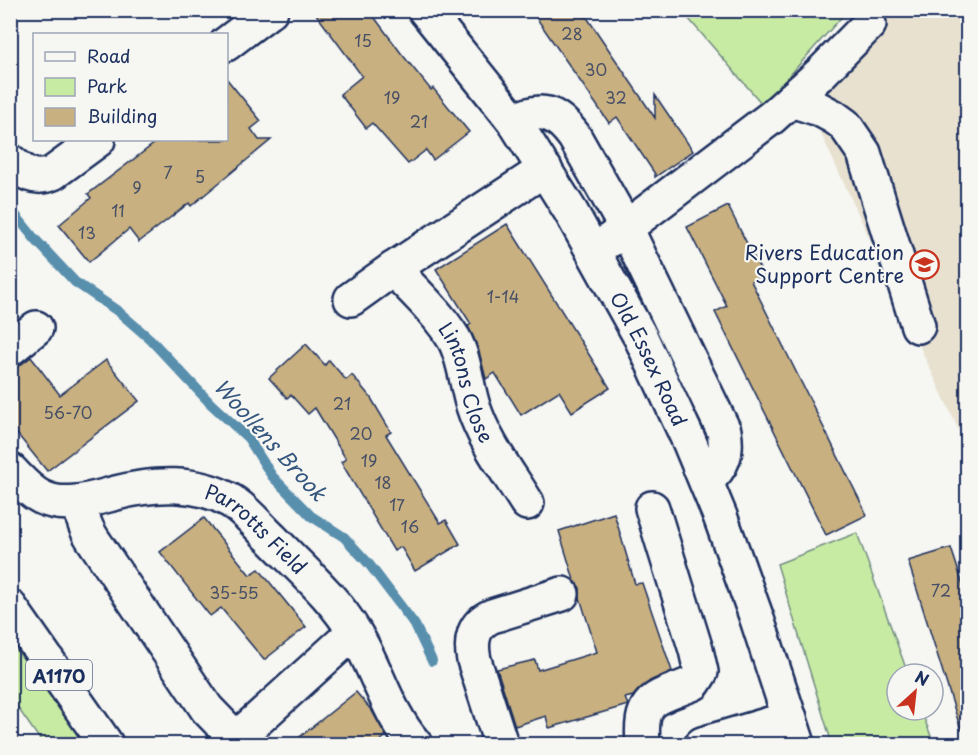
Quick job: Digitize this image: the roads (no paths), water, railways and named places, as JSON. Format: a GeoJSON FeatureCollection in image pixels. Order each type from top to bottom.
{"type":"FeatureCollection","features":[{"type":"Feature","properties":{"kind":"street"},"geometry":{"type":"LineString","coordinates":[[228,42],[271,10]]}},
{"type":"Feature","properties":{"kind":"street","name":"Old Essex Road"},"geometry":{"type":"LineString","coordinates":[[425,10],[514,121],[594,252],[641,338],[706,481],[737,561],[794,731]]}},
{"type":"Feature","properties":{"kind":"street"},"geometry":{"type":"LineString","coordinates":[[594,252],[772,117],[821,73],[869,24]]}},
{"type":"Feature","properties":{"kind":"street"},"geometry":{"type":"LineString","coordinates":[[791,100],[819,109],[834,117],[853,134],[864,153],[918,326]]}},
{"type":"Feature","properties":{"kind":"street"},"geometry":{"type":"LineString","coordinates":[[514,121],[536,112],[556,117],[565,125],[574,136],[626,228],[724,431],[727,445],[726,455],[713,475],[706,481]]}},
{"type":"Feature","properties":{"kind":"street"},"geometry":{"type":"LineString","coordinates":[[10,161],[27,174],[45,177],[97,141]]}},
{"type":"Feature","properties":{"kind":"street"},"geometry":{"type":"LineString","coordinates":[[351,299],[545,169]]}},
{"type":"Feature","properties":{"kind":"street","name":"Lintons Close"},"geometry":{"type":"LineString","coordinates":[[393,269],[443,323],[455,341],[473,407],[481,426],[527,503]]}},
{"type":"Feature","properties":{"kind":"street"},"geometry":{"type":"LineString","coordinates":[[10,349],[36,328]]}},
{"type":"Feature","properties":{"kind":"street","name":"Parrotts Field"},"geometry":{"type":"LineString","coordinates":[[10,470],[26,487],[42,498],[62,502],[80,502],[150,487],[172,486],[198,489],[233,502],[329,599],[354,632],[393,711],[415,744]]}},
{"type":"Feature","properties":{"kind":"street"},"geometry":{"type":"LineString","coordinates":[[80,502],[81,516],[86,529],[207,709],[234,742],[354,632]]}},
{"type":"Feature","properties":{"kind":"street"},"geometry":{"type":"LineString","coordinates":[[643,744],[641,725],[644,713],[651,703],[662,694],[694,683],[701,672],[652,508]]}},
{"type":"Feature","properties":{"kind":"street"},"geometry":{"type":"LineString","coordinates":[[501,744],[474,660],[472,649],[477,627],[482,620],[492,616],[561,594]]}},
{"type":"Feature","properties":{"kind":"street","name":"A1170"},"geometry":{"type":"LineString","coordinates":[[10,607],[106,744]]}},
{"type":"Feature","properties":{"kind":"street"},"geometry":{"type":"LineString","coordinates":[[702,744],[794,731]]}},
{"type":"Feature","properties":{"kind":"waterway","name":"Woollens Brook"},"geometry":{"type":"LineString","coordinates":[[10,208],[75,282],[119,312],[150,339],[211,404],[248,438],[272,476],[311,516],[344,537],[369,564],[415,625],[432,661]]}},
{"type":"Feature","properties":{"kind":"place","name":"Rivers Education Support Centre"},"geometry":{"type":"Point","coordinates":[925,264]}}]}
